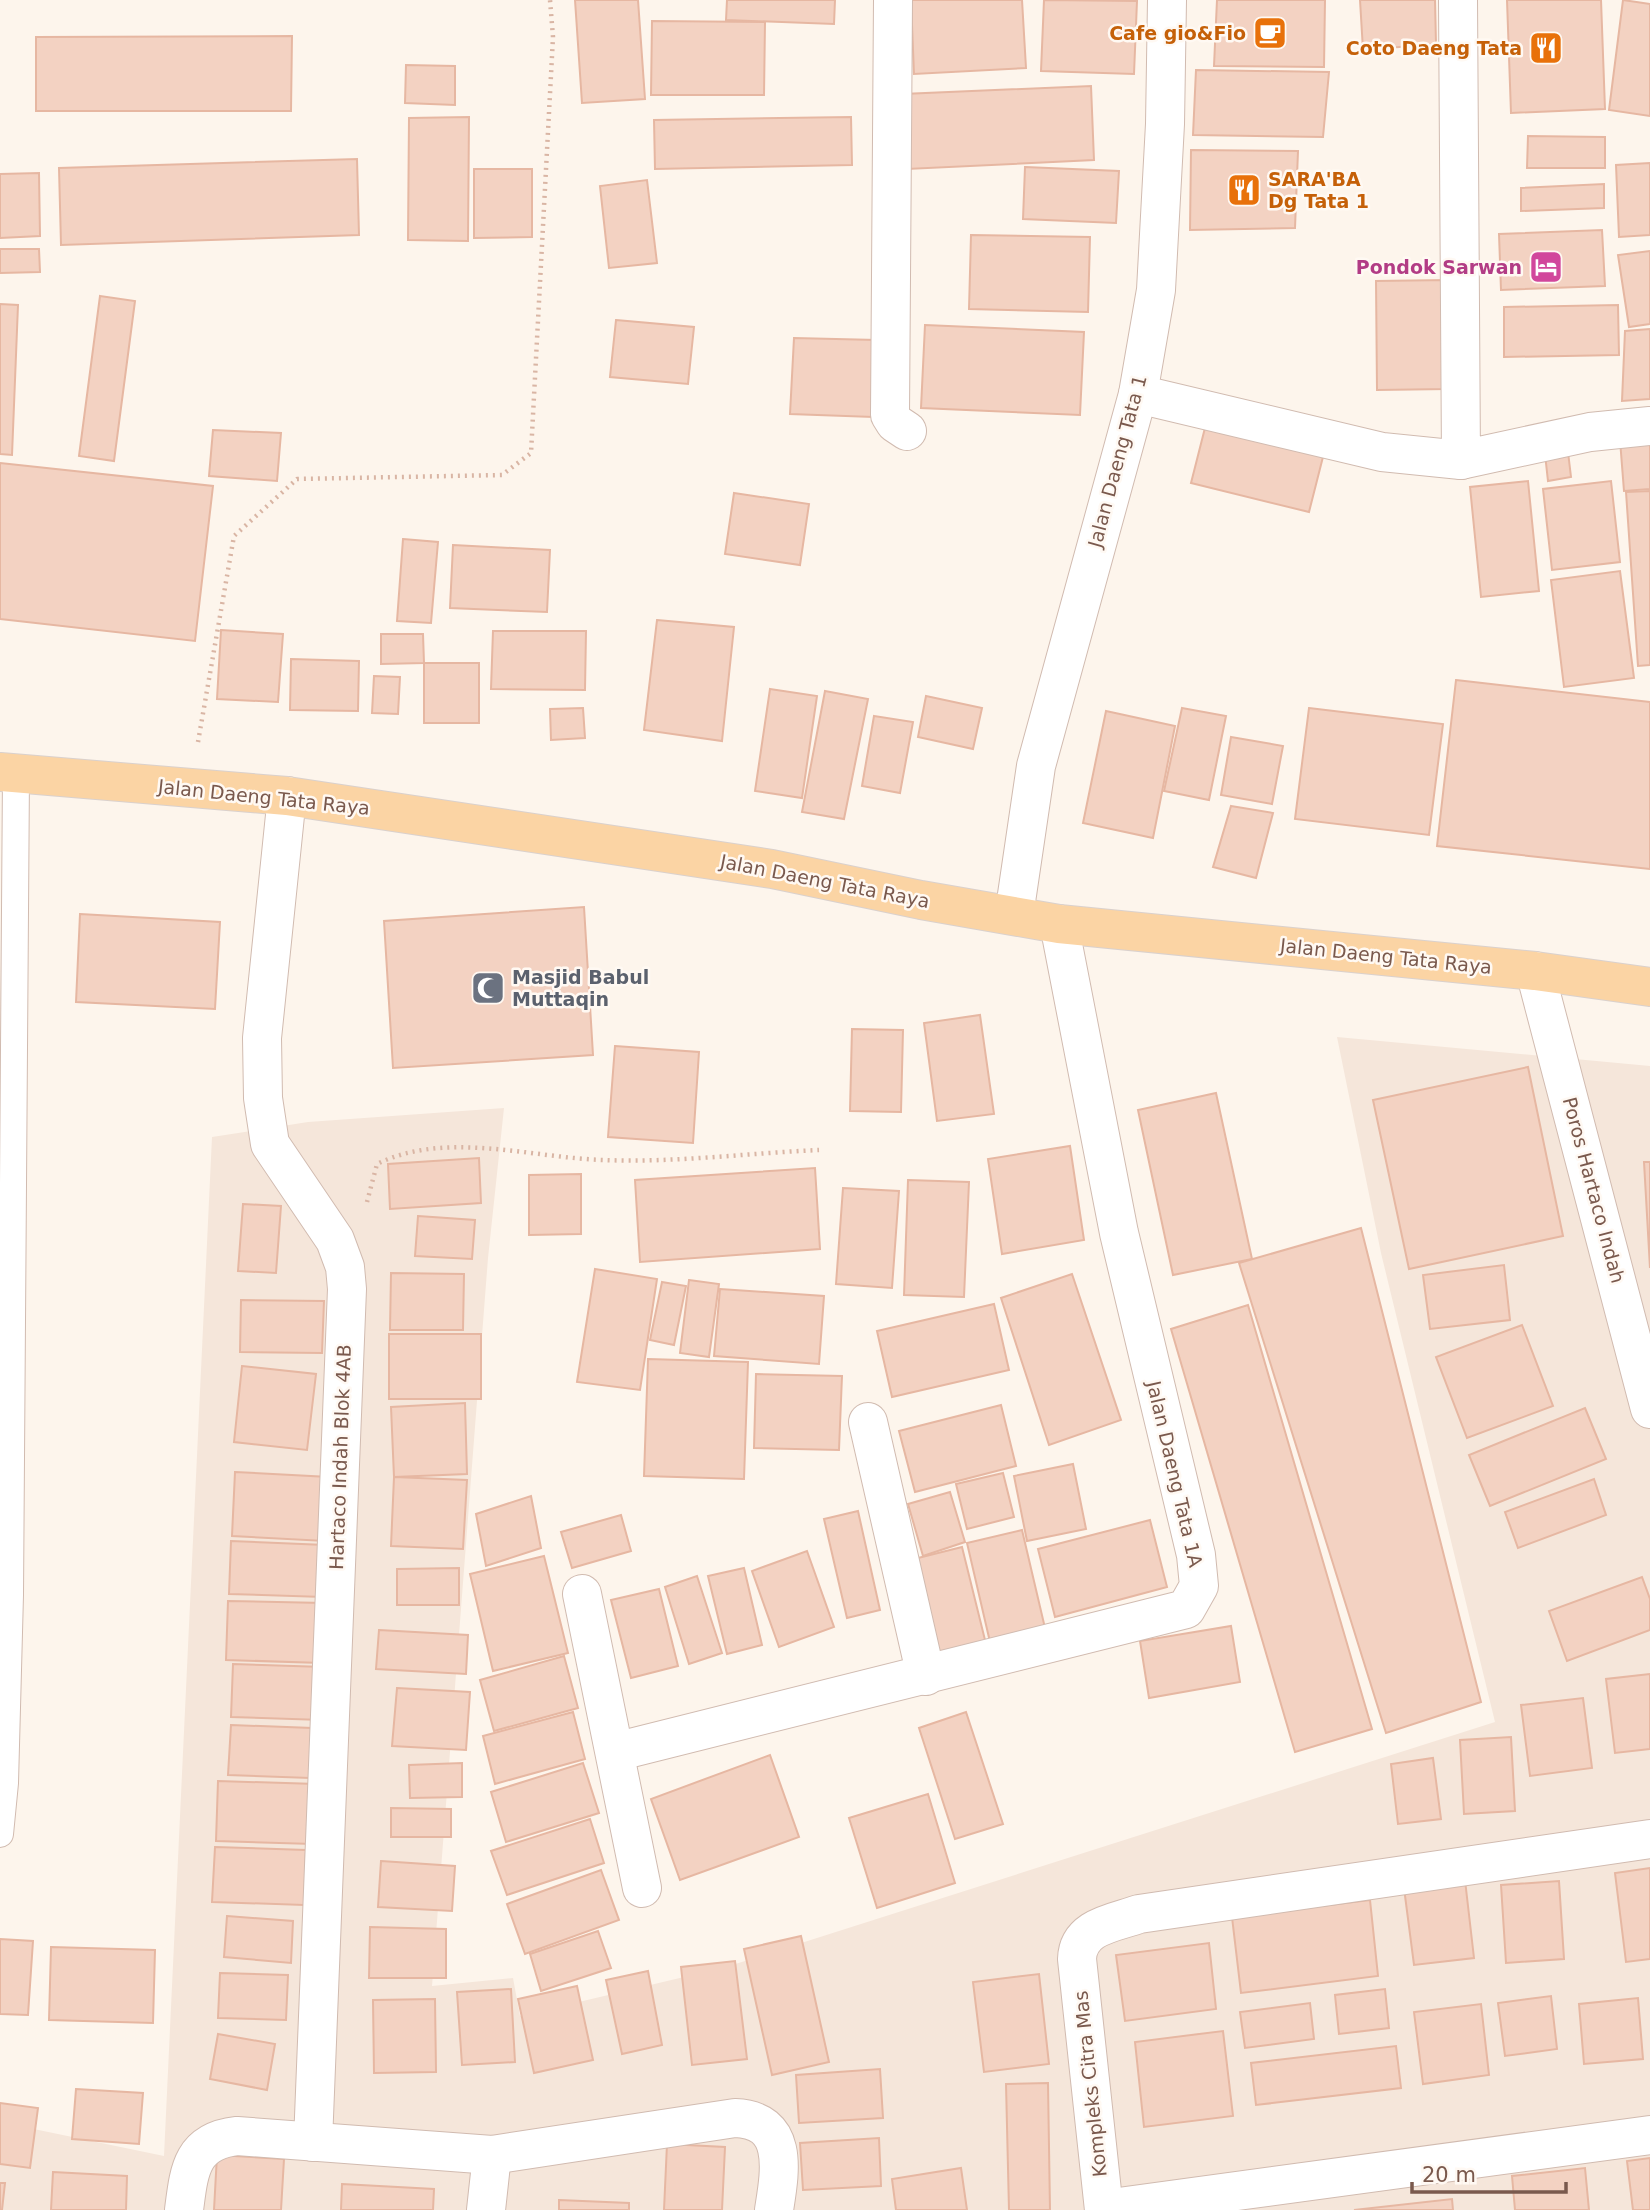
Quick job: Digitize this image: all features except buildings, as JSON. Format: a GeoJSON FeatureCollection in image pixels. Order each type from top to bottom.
{"type":"FeatureCollection","features":[{"type":"Feature","properties":{"kind":"main road","name":"Jalan Daeng Tata Raya"},"geometry":{"type":"LineString","coordinates":[[8,773],[287,796],[772,869],[921,900],[1059,924],[1535,971],[1650,987]]}},
{"type":"Feature","properties":{"kind":"street"},"geometry":{"type":"LineString","coordinates":[[893,0],[890,415],[894,424],[907,431]]}},
{"type":"Feature","properties":{"kind":"street","name":"Jalan Daeng Tata 1"},"geometry":{"type":"LineString","coordinates":[[1014,915],[1036,765],[1092,552],[1138,394],[1156,290],[1166,124],[1167,0]]}},
{"type":"Feature","properties":{"kind":"street"},"geometry":{"type":"LineString","coordinates":[[1458,0],[1461,460]]}},
{"type":"Feature","properties":{"kind":"street"},"geometry":{"type":"LineString","coordinates":[[1138,394],[1382,452],[1461,460],[1590,432],[1650,426]]}},
{"type":"Feature","properties":{"kind":"street","name":"Hartaco Indah Blok 4AB"},"geometry":{"type":"LineString","coordinates":[[287,796],[262,1038],[263,1098],[270,1144],[335,1240],[345,1267],[347,1289],[313,2142]]}},
{"type":"Feature","properties":{"kind":"street","name":"Jalan Daeng Tata 1A"},"geometry":{"type":"LineString","coordinates":[[615,1752],[1186,1609],[1199,1586],[1188,1513],[1119,1233],[1059,924]]}},
{"type":"Feature","properties":{"kind":"street","name":"Poros Hartaco Indah"},"geometry":{"type":"LineString","coordinates":[[1535,971],[1650,1409]]}},
{"type":"Feature","properties":{"kind":"street"},"geometry":{"type":"LineString","coordinates":[[868,1422],[926,1676]]}},
{"type":"Feature","properties":{"kind":"street"},"geometry":{"type":"LineString","coordinates":[[582,1594],[642,1888]]}},
{"type":"Feature","properties":{"kind":"street","name":"Kompleks Citra Mas"},"geometry":{"type":"LineString","coordinates":[[1650,1839],[1139,1914],[1087,1933],[1080,1942],[1077,1959],[1104,2210],[1650,2135]]}},
{"type":"Feature","properties":{"kind":"street"},"geometry":{"type":"LineString","coordinates":[[184,2210],[195,2157],[204,2147],[222,2138],[237,2136],[492,2155],[750,2119],[762,2126],[778,2146],[781,2166],[774,2210]]}},
{"type":"Feature","properties":{"kind":"street"},"geometry":{"type":"LineString","coordinates":[[486,2210],[492,2155]]}},
{"type":"Feature","properties":{"kind":"lane"},"geometry":{"type":"LineString","coordinates":[[0,1834],[5,1783],[10,1595],[8,773]]}},
{"type":"Feature","properties":{"kind":"path"},"geometry":{"type":"LineString","coordinates":[[189,787],[234,536],[297,479],[502,475],[531,453],[553,37],[550,0]]}},
{"type":"Feature","properties":{"kind":"path"},"geometry":{"type":"LineString","coordinates":[[366,1205],[377,1164],[408,1150],[482,1148],[605,1160],[819,1150]]}},
{"type":"Feature","properties":{"kind":"shaded area"},"geometry":{"type":"Polygon","coordinates":[[[1337,1037],[1650,1066],[1650,2210],[0,2210],[0,2122],[164,2156],[212,1137],[308,1122],[504,1108],[488,1258],[432,1986],[513,1978],[520,2016],[726,1967],[1495,1722],[1381,1253],[1337,1037]]]}},
{"type":"Feature","properties":{"kind":"place","name":"Cafe gio&Fio"},"geometry":{"type":"Point","coordinates":[1270,33]}},
{"type":"Feature","properties":{"kind":"place","name":"Coto Daeng Tata"},"geometry":{"type":"Point","coordinates":[1546,48]}},
{"type":"Feature","properties":{"kind":"place","name":"SARA'BA Dg Tata 1"},"geometry":{"type":"Point","coordinates":[1244,190]}},
{"type":"Feature","properties":{"kind":"place","name":"Pondok Sarwan"},"geometry":{"type":"Point","coordinates":[1546,267]}},
{"type":"Feature","properties":{"kind":"place","name":"Masjid Babul Muttaqin"},"geometry":{"type":"Point","coordinates":[488,988]}}]}
